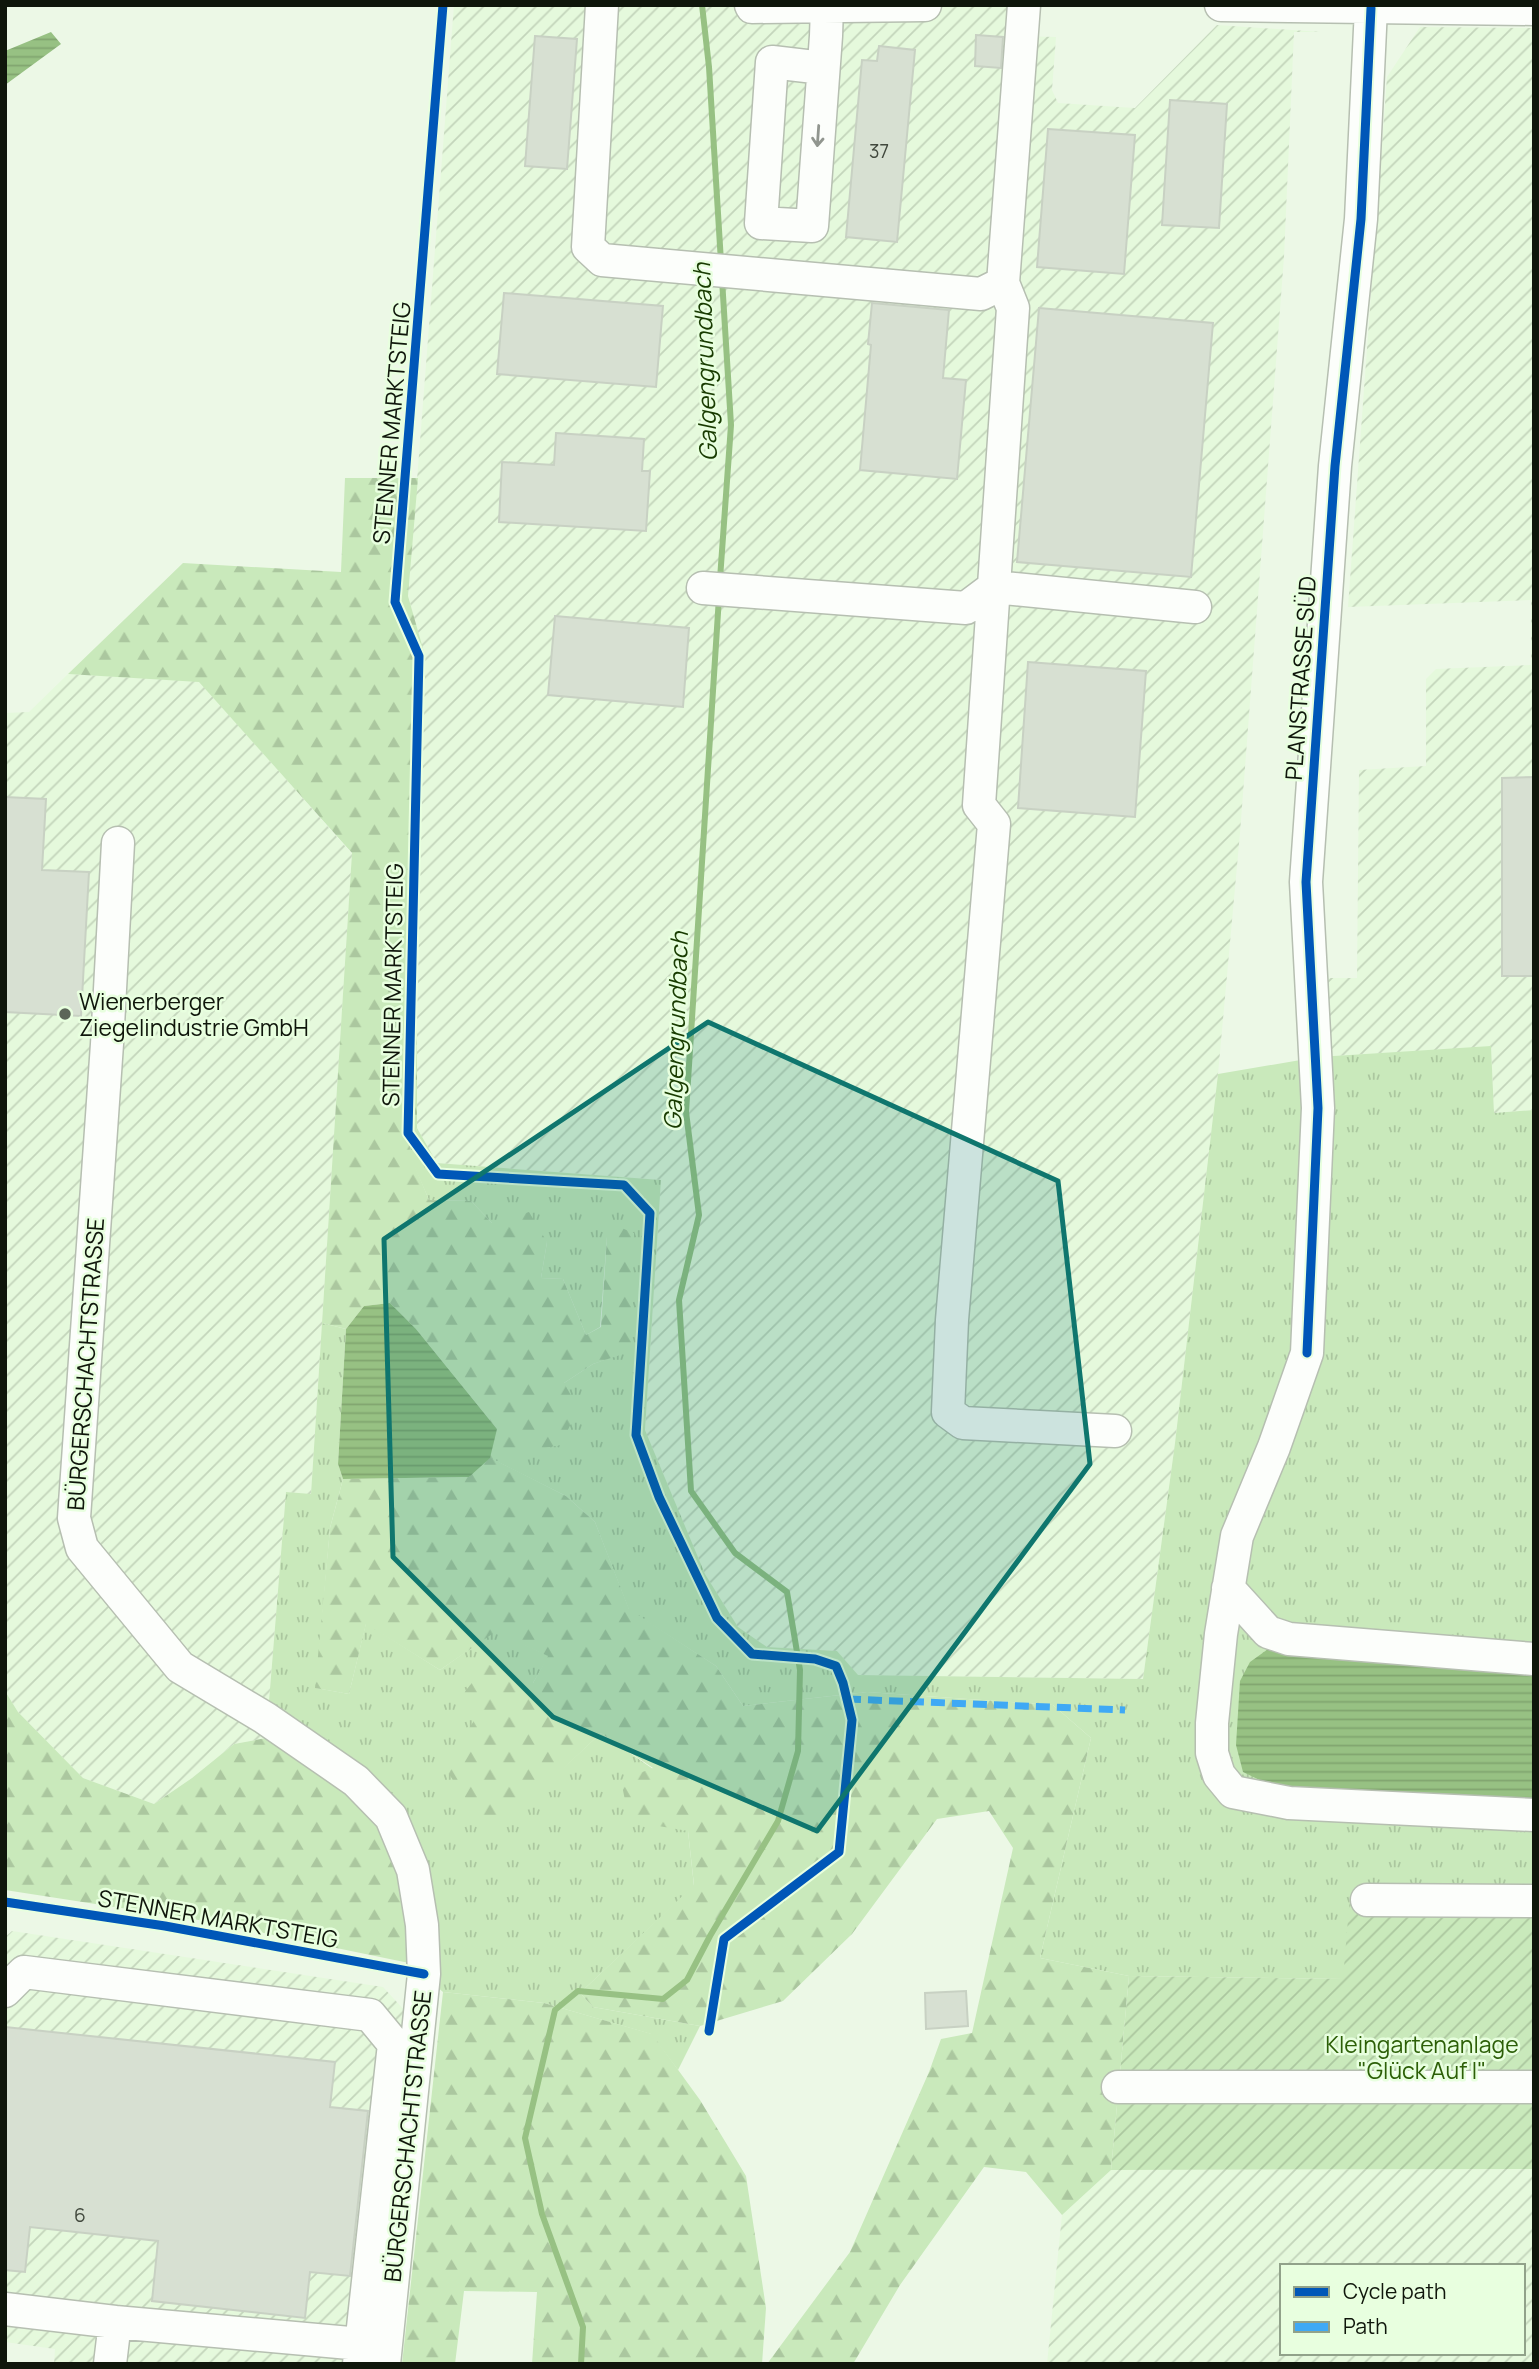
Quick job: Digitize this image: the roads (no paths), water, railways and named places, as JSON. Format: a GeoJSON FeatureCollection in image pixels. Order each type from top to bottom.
{"type":"FeatureCollection","features":[{"type":"Feature","properties":{"kind":"street"},"geometry":{"type":"LineString","coordinates":[[602,5],[588,247],[602,260],[981,294],[1003,283]]}},
{"type":"Feature","properties":{"kind":"street"},"geometry":{"type":"LineString","coordinates":[[745,6],[925,5]]}},
{"type":"Feature","properties":{"kind":"street"},"geometry":{"type":"LineString","coordinates":[[1024,5],[1003,283],[1013,308],[979,805],[993,824],[952,1320],[947,1412],[963,1423],[1115,1431]]}},
{"type":"Feature","properties":{"kind":"street"},"geometry":{"type":"LineString","coordinates":[[1221,5],[1534,9]]}},
{"type":"Feature","properties":{"kind":"street"},"geometry":{"type":"LineString","coordinates":[[823,68],[772,62],[761,223],[812,226],[823,68],[827,6]]}},
{"type":"Feature","properties":{"kind":"street","name":"PLANSTRASSE SÜD"},"geometry":{"type":"LineString","coordinates":[[1371,8],[1361,219],[1335,466],[1306,883],[1318,1108],[1307,1353],[1274,1447],[1237,1536],[1212,1723],[1212,1753],[1219,1775],[1233,1792],[1289,1803],[1534,1815]]}},
{"type":"Feature","properties":{"kind":"street"},"geometry":{"type":"LineString","coordinates":[[703,588],[965,608],[994,587],[1195,607]]}},
{"type":"Feature","properties":{"kind":"street","name":"BÜRGERSCHACHTSTRASSE"},"geometry":{"type":"LineString","coordinates":[[118,843],[74,1518],[82,1548],[180,1667],[265,1718],[356,1782],[391,1817],[413,1870],[422,1925],[424,1974],[368,2357]]}},
{"type":"Feature","properties":{"kind":"street"},"geometry":{"type":"LineString","coordinates":[[1228,1588],[1268,1632],[1289,1639],[1534,1659]]}},
{"type":"Feature","properties":{"kind":"street"},"geometry":{"type":"LineString","coordinates":[[1367,1900],[1534,1900]]}},
{"type":"Feature","properties":{"kind":"street","name":"BÜRGERSCHACHTSTRASSE"},"geometry":{"type":"LineString","coordinates":[[5,1991],[24,1972],[370,2015],[394,2044],[368,2357]]}},
{"type":"Feature","properties":{"kind":"street"},"geometry":{"type":"LineString","coordinates":[[1118,2087],[1534,2087]]}},
{"type":"Feature","properties":{"kind":"street"},"geometry":{"type":"LineString","coordinates":[[5,2309],[368,2357]]}},
{"type":"Feature","properties":{"kind":"street"},"geometry":{"type":"LineString","coordinates":[[110,2364],[115,2322]]}},
{"type":"Feature","properties":{"kind":"waterway","name":"Galgengrundbach"},"geometry":{"type":"LineString","coordinates":[[702,5],[709,67],[721,262]]}},
{"type":"Feature","properties":{"kind":"waterway","name":"Galgengrundbach"},"geometry":{"type":"LineString","coordinates":[[720,579],[731,425],[722,279]]}},
{"type":"Feature","properties":{"kind":"waterway","name":"Galgengrundbach"},"geometry":{"type":"LineString","coordinates":[[581,2364],[583,2327],[542,2214],[525,2138],[555,2010],[578,1991],[663,1999],[687,1980],[778,1821],[798,1751],[800,1670],[787,1592],[735,1553],[691,1491],[679,1300],[699,1215],[686,1112],[719,597]]}},
{"type":"Feature","properties":{"kind":"place","name":"Wienerberger Ziegelindustrie GmbH"},"geometry":{"type":"Point","coordinates":[65,1014]}},
{"type":"Feature","properties":{"kind":"park label","name":"Kleingartenanlage \"Glück Auf I\""},"geometry":{"type":"Point","coordinates":[1422,2057]}}]}
